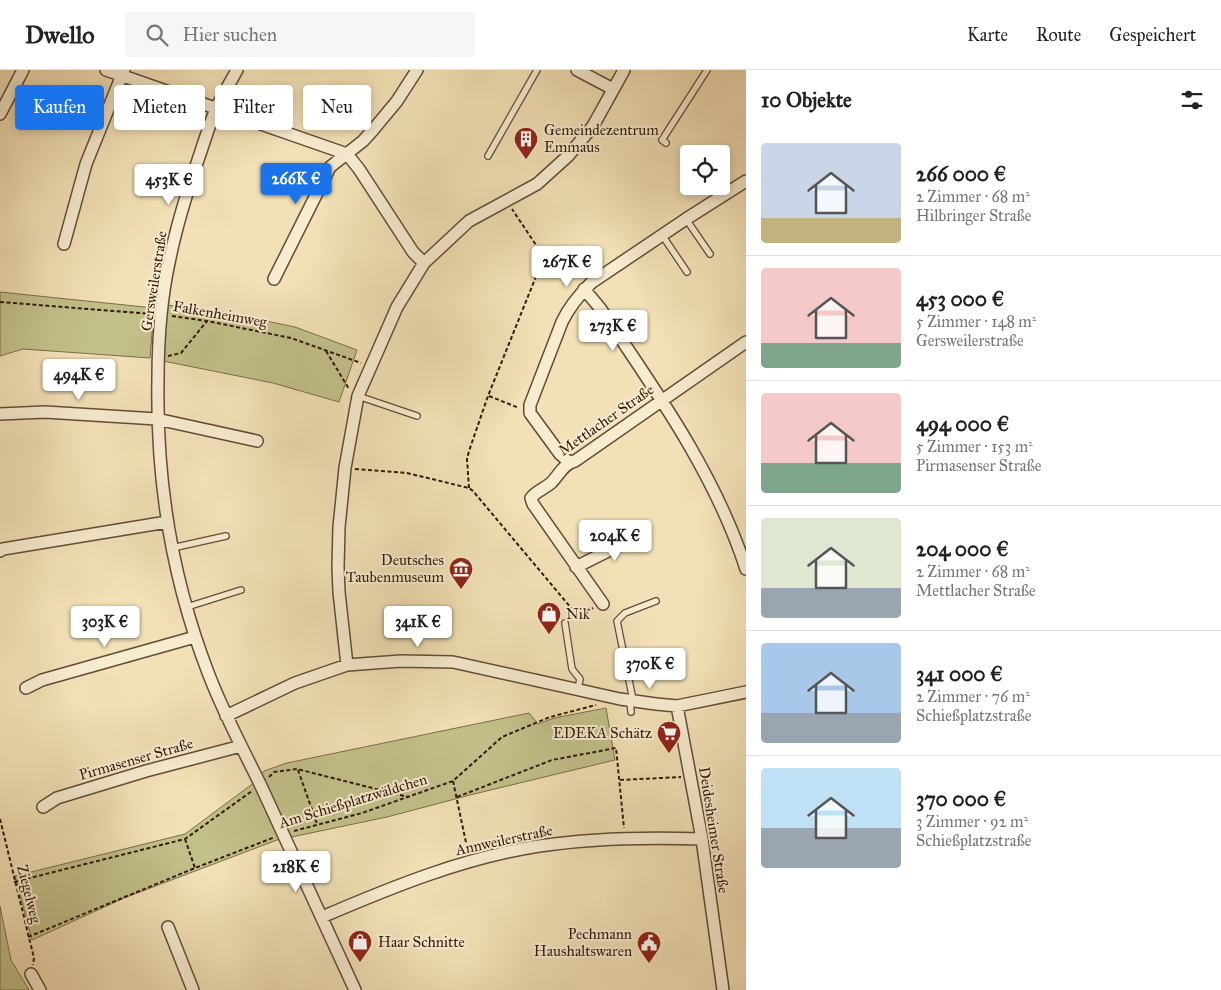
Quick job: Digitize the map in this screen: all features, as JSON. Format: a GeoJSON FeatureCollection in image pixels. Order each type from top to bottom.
{"type":"FeatureCollection","features":[{"type":"Feature","properties":{"kind":"street"},"geometry":{"type":"LineString","coordinates":[[0,114],[23,70]]}},
{"type":"Feature","properties":{"kind":"street"},"geometry":{"type":"LineString","coordinates":[[106,70],[123,73],[215,110]]}},
{"type":"Feature","properties":{"kind":"street","name":"Gersweilerstraße"},"geometry":{"type":"LineString","coordinates":[[228,85],[236,70]]}},
{"type":"Feature","properties":{"kind":"street"},"geometry":{"type":"LineString","coordinates":[[274,279],[330,167],[363,141],[373,130],[397,101],[417,70]]}},
{"type":"Feature","properties":{"kind":"street"},"geometry":{"type":"LineString","coordinates":[[577,70],[613,89]]}},
{"type":"Feature","properties":{"kind":"street"},"geometry":{"type":"LineString","coordinates":[[347,665],[342,629],[338,567],[339,527],[345,468],[358,399],[370,366],[397,307],[424,263],[469,221],[537,184],[568,156],[594,126],[624,70]]}},
{"type":"Feature","properties":{"kind":"street"},"geometry":{"type":"LineString","coordinates":[[64,244],[86,164],[123,73]]}},
{"type":"Feature","properties":{"kind":"street","name":"Gersweilerstraße"},"geometry":{"type":"LineString","coordinates":[[158,358],[161,315],[170,260],[183,204],[215,113]]}},
{"type":"Feature","properties":{"kind":"street"},"geometry":{"type":"LineString","coordinates":[[276,130],[347,154],[359,169],[413,252],[424,263]]}},
{"type":"Feature","properties":{"kind":"street"},"geometry":{"type":"LineString","coordinates":[[569,462],[560,454],[530,413],[530,405],[567,311],[584,289],[686,218],[746,181]]}},
{"type":"Feature","properties":{"kind":"street"},"geometry":{"type":"LineString","coordinates":[[584,289],[600,308],[687,440],[713,488],[746,568]]}},
{"type":"Feature","properties":{"kind":"street","name":"Mettlacher Straße"},"geometry":{"type":"LineString","coordinates":[[603,604],[533,504],[531,498],[535,493],[550,484],[569,462],[575,461],[746,342]]}},
{"type":"Feature","properties":{"kind":"street"},"geometry":{"type":"LineString","coordinates":[[158,358],[157,420],[160,472],[166,522],[195,637],[226,716],[355,990]]}},
{"type":"Feature","properties":{"kind":"street"},"geometry":{"type":"LineString","coordinates":[[0,414],[45,412],[157,420],[257,440]]}},
{"type":"Feature","properties":{"kind":"street"},"geometry":{"type":"LineString","coordinates":[[0,551],[166,522]]}},
{"type":"Feature","properties":{"kind":"street"},"geometry":{"type":"LineString","coordinates":[[576,567],[642,534]]}},
{"type":"Feature","properties":{"kind":"street"},"geometry":{"type":"LineString","coordinates":[[26,688],[42,680],[195,637]]}},
{"type":"Feature","properties":{"kind":"street"},"geometry":{"type":"LineString","coordinates":[[226,716],[295,683],[347,665],[401,661],[453,662],[578,689],[631,704],[677,706],[746,692]]}},
{"type":"Feature","properties":{"kind":"street","name":"Deidesheimer Straße"},"geometry":{"type":"LineString","coordinates":[[677,706],[702,839],[723,990]]}},
{"type":"Feature","properties":{"kind":"street","name":"Pirmasenser Straße"},"geometry":{"type":"LineString","coordinates":[[42,807],[57,798],[146,771],[241,746]]}},
{"type":"Feature","properties":{"kind":"street","name":"Annweilerstraße"},"geometry":{"type":"LineString","coordinates":[[322,917],[419,877],[470,862],[538,846],[660,837],[702,839]]}},
{"type":"Feature","properties":{"kind":"street"},"geometry":{"type":"LineString","coordinates":[[168,928],[193,990]]}},
{"type":"Feature","properties":{"kind":"street"},"geometry":{"type":"LineString","coordinates":[[31,974],[40,990]]}},
{"type":"Feature","properties":{"kind":"lane"},"geometry":{"type":"LineString","coordinates":[[488,156],[537,70]]}},
{"type":"Feature","properties":{"kind":"lane"},"geometry":{"type":"LineString","coordinates":[[666,143],[662,140],[707,70]]}},
{"type":"Feature","properties":{"kind":"lane"},"geometry":{"type":"LineString","coordinates":[[686,218],[710,254]]}},
{"type":"Feature","properties":{"kind":"lane"},"geometry":{"type":"LineString","coordinates":[[662,235],[687,272]]}},
{"type":"Feature","properties":{"kind":"lane"},"geometry":{"type":"LineString","coordinates":[[358,399],[417,416]]}},
{"type":"Feature","properties":{"kind":"lane"},"geometry":{"type":"LineString","coordinates":[[172,548],[226,536]]}},
{"type":"Feature","properties":{"kind":"lane"},"geometry":{"type":"LineString","coordinates":[[187,607],[241,590]]}},
{"type":"Feature","properties":{"kind":"lane"},"geometry":{"type":"LineString","coordinates":[[631,704],[617,621],[625,613],[656,602]]}},
{"type":"Feature","properties":{"kind":"lane"},"geometry":{"type":"LineString","coordinates":[[565,623],[572,669],[580,679],[578,689]]}},
{"type":"Feature","properties":{"kind":"path"},"geometry":{"type":"LineString","coordinates":[[469,488],[467,459],[488,396],[543,259],[542,254],[506,201]]}},
{"type":"Feature","properties":{"kind":"path","name":"Falkenheimweg"},"geometry":{"type":"LineString","coordinates":[[0,302],[161,315],[207,321],[291,338],[370,366]]}},
{"type":"Feature","properties":{"kind":"path"},"geometry":{"type":"LineString","coordinates":[[158,358],[181,353],[207,321]]}},
{"type":"Feature","properties":{"kind":"path"},"geometry":{"type":"LineString","coordinates":[[326,351],[358,399]]}},
{"type":"Feature","properties":{"kind":"path"},"geometry":{"type":"LineString","coordinates":[[488,396],[530,413]]}},
{"type":"Feature","properties":{"kind":"path"},"geometry":{"type":"LineString","coordinates":[[345,468],[406,473],[469,488],[577,615],[603,604]]}},
{"type":"Feature","properties":{"kind":"path","name":"Am Schießplatzwäldchen"},"geometry":{"type":"LineString","coordinates":[[28,937],[283,834],[316,824],[362,814],[453,781],[502,737],[550,717],[603,703]]}},
{"type":"Feature","properties":{"kind":"path"},"geometry":{"type":"LineString","coordinates":[[457,797],[552,760],[616,748],[624,839]]}},
{"type":"Feature","properties":{"kind":"path"},"geometry":{"type":"LineString","coordinates":[[297,769],[316,824]]}},
{"type":"Feature","properties":{"kind":"path"},"geometry":{"type":"LineString","coordinates":[[14,882],[185,839],[260,786],[274,772],[297,769],[408,797]]}},
{"type":"Feature","properties":{"kind":"path"},"geometry":{"type":"LineString","coordinates":[[620,780],[691,777]]}},
{"type":"Feature","properties":{"kind":"path"},"geometry":{"type":"LineString","coordinates":[[453,781],[470,862]]}},
{"type":"Feature","properties":{"kind":"path","name":"Ziegelweg"},"geometry":{"type":"LineString","coordinates":[[0,819],[34,958],[31,974]]}},
{"type":"Feature","properties":{"kind":"path"},"geometry":{"type":"LineString","coordinates":[[185,839],[195,868]]}},
{"type":"Feature","properties":{"kind":"shaded area"},"geometry":{"type":"Polygon","coordinates":[[[0,292],[154,308],[150,358],[23,349],[0,356],[0,292]]]}},
{"type":"Feature","properties":{"kind":"shaded area"},"geometry":{"type":"Polygon","coordinates":[[[167,305],[228,313],[295,327],[357,350],[339,402],[273,383],[158,360],[167,305]]]}},
{"type":"Feature","properties":{"kind":"shaded area"},"geometry":{"type":"Polygon","coordinates":[[[606,708],[615,760],[387,817],[277,840],[124,898],[32,940],[15,876],[185,834],[251,785],[264,771],[287,763],[529,713],[538,724],[554,718],[606,708]]]}},
{"type":"Feature","properties":{"kind":"shaded area"},"geometry":{"type":"Polygon","coordinates":[[[0,906],[11,960],[29,990],[0,990],[0,906]]]}},
{"type":"Feature","properties":{"kind":"place","name":"Gemeindezentrum Emmaus"},"geometry":{"type":"Point","coordinates":[526,160]}},
{"type":"Feature","properties":{"kind":"place","name":"Deutsches Taubenmuseum"},"geometry":{"type":"Point","coordinates":[461,590]}},
{"type":"Feature","properties":{"kind":"place","name":"Nik"},"geometry":{"type":"Point","coordinates":[549,635]}},
{"type":"Feature","properties":{"kind":"place","name":"EDEKA Schätz"},"geometry":{"type":"Point","coordinates":[669,754]}},
{"type":"Feature","properties":{"kind":"place","name":"Haar Schnitte"},"geometry":{"type":"Point","coordinates":[360,963]}},
{"type":"Feature","properties":{"kind":"place","name":"Pechmann Haushaltswaren"},"geometry":{"type":"Point","coordinates":[649,964]}}]}
